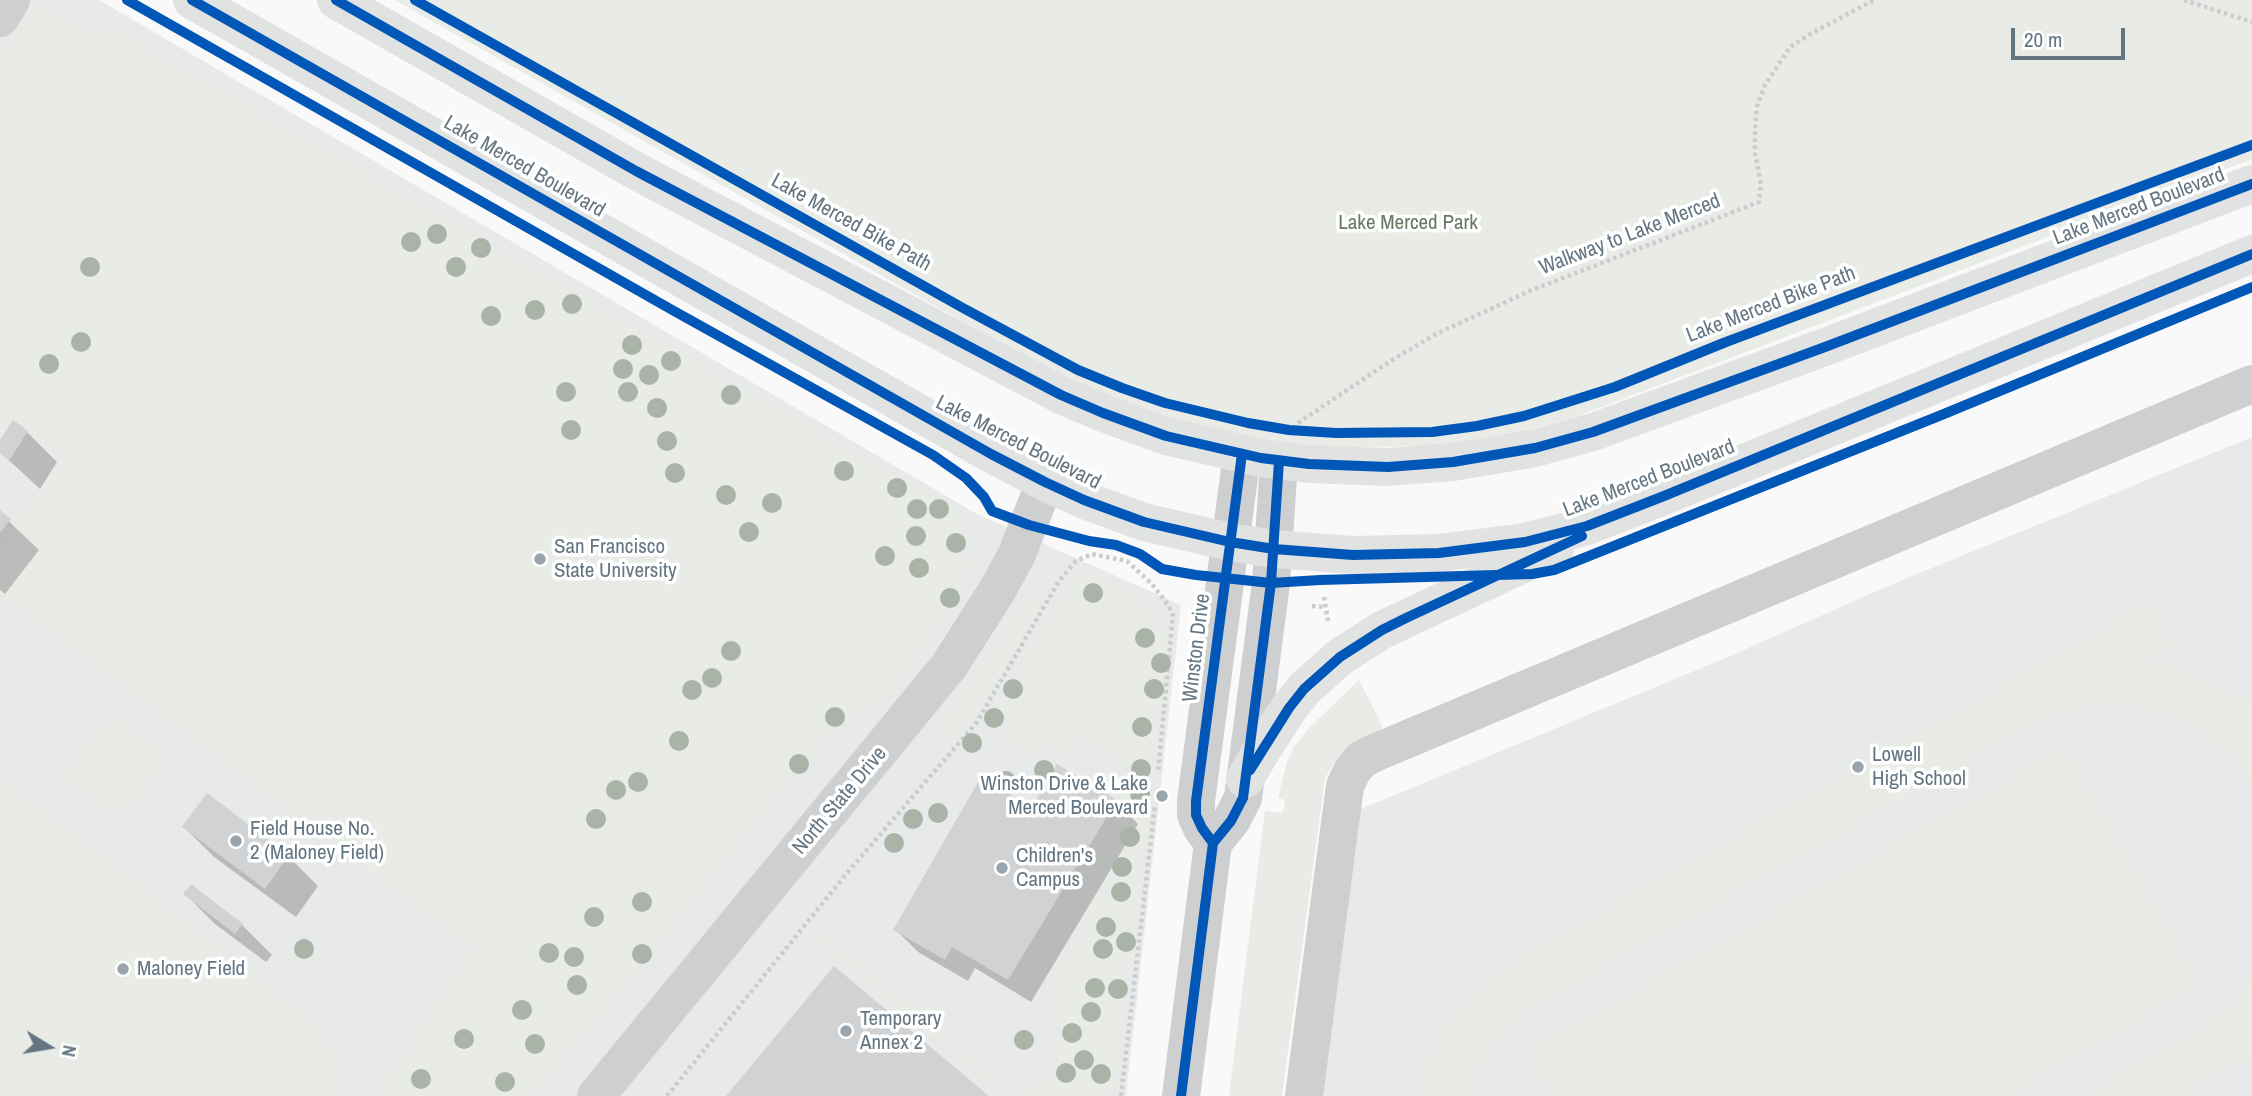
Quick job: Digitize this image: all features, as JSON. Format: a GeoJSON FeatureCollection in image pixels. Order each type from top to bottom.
{"type":"FeatureCollection","features":[{"type":"Feature","properties":{"kind":"main road","name":"Lake Merced Boulevard"},"geometry":{"type":"LineString","coordinates":[[191,0],[991,454],[1045,482],[1124,515],[1171,529],[1274,549],[1376,556],[1439,553],[1525,542],[1604,520],[2252,254]]}},
{"type":"Feature","properties":{"kind":"main road","name":"Lake Merced Boulevard"},"geometry":{"type":"LineString","coordinates":[[336,0],[636,171],[1061,395],[1146,429],[1190,443],[1270,448],[1356,467],[1410,466],[1496,456],[1554,443],[1645,414],[2252,184]]}},
{"type":"Feature","properties":{"kind":"main road"},"geometry":{"type":"LineString","coordinates":[[1245,779],[1289,708],[1321,672],[1350,650],[1406,618],[1683,488]]}},
{"type":"Feature","properties":{"kind":"street"},"geometry":{"type":"LineString","coordinates":[[0,18],[11,0]]}},
{"type":"Feature","properties":{"kind":"street"},"geometry":{"type":"LineString","coordinates":[[1304,1096],[1345,786],[1352,771],[1362,760],[1385,748],[2252,384]]}},
{"type":"Feature","properties":{"kind":"street"},"geometry":{"type":"LineString","coordinates":[[1181,1096],[1213,843],[1238,810],[1243,798],[1274,549],[1270,448]]}},
{"type":"Feature","properties":{"kind":"street","name":"Winston Drive"},"geometry":{"type":"LineString","coordinates":[[1213,843],[1196,814],[1196,801],[1230,541],[1270,448]]}},
{"type":"Feature","properties":{"kind":"street","name":"North State Drive"},"geometry":{"type":"LineString","coordinates":[[596,1096],[949,666],[1017,554],[1045,482]]}},
{"type":"Feature","properties":{"kind":"path"},"geometry":{"type":"LineString","coordinates":[[2184,0],[2252,22]]}},
{"type":"Feature","properties":{"kind":"path"},"geometry":{"type":"LineString","coordinates":[[1270,448],[1312,432]]}},
{"type":"Feature","properties":{"kind":"path"},"geometry":{"type":"LineString","coordinates":[[667,1096],[846,873],[977,722],[1059,581],[1076,561],[1092,554],[1127,561],[1152,584],[1173,615],[1158,774]]}},
{"type":"Feature","properties":{"kind":"path"},"geometry":{"type":"LineString","coordinates":[[1312,606],[1325,607]]}},
{"type":"Feature","properties":{"kind":"path"},"geometry":{"type":"LineString","coordinates":[[1121,1096],[1155,800]]}},
{"type":"Feature","properties":{"kind":"shaded area","name":"San Francisco State University"},"geometry":{"type":"Polygon","coordinates":[[[0,0],[99,0],[977,514],[1181,605],[1126,1096],[0,1096],[0,0]]]}},
{"type":"Feature","properties":{"kind":"shaded area","name":"Lowell High School"},"geometry":{"type":"Polygon","coordinates":[[[2252,437],[2252,1096],[1323,1096],[1361,809],[1728,657],[1888,586],[2252,437]]]}},
{"type":"Feature","properties":{"kind":"green space","name":"Lake Merced Park"},"geometry":{"type":"Polygon","coordinates":[[[395,0],[2252,0],[2252,159],[1578,416],[1531,429],[1435,446],[1341,447],[1293,444],[1253,438],[1169,418],[1124,403],[1027,358],[395,0]]]}},
{"type":"Feature","properties":{"kind":"green space"},"geometry":{"type":"Polygon","coordinates":[[[33,1],[101,38],[108,26],[957,511],[964,536],[958,555],[973,563],[922,652],[880,705],[843,718],[833,728],[534,1096],[373,1096],[415,1041],[410,1037],[474,948],[0,594],[0,543],[64,458],[14,420],[0,440],[0,55],[33,1]]]}},
{"type":"Feature","properties":{"kind":"green space"},"geometry":{"type":"Polygon","coordinates":[[[1076,575],[1111,579],[1134,592],[1143,601],[1158,622],[1167,648],[1169,671],[1112,1096],[1025,1096],[1008,1082],[1022,1089],[1038,1087],[1055,1067],[1062,1045],[1060,1021],[1051,1010],[1047,999],[1052,972],[1057,963],[1072,952],[1081,940],[1085,929],[1086,904],[1093,897],[1108,893],[1101,937],[1130,766],[1076,738],[1064,755],[1043,747],[1025,752],[1015,750],[1008,745],[1014,736],[1009,731],[1004,712],[996,706],[1076,575]]]}},
{"type":"Feature","properties":{"kind":"green space"},"geometry":{"type":"Polygon","coordinates":[[[1024,596],[1041,607],[994,686],[942,752],[942,735],[930,735],[996,646],[1024,596]]]}},
{"type":"Feature","properties":{"kind":"green space"},"geometry":{"type":"Polygon","coordinates":[[[2150,601],[2175,645],[2148,660],[2203,677],[2252,709],[2252,781],[2228,753],[2207,736],[2157,713],[2130,707],[2104,707],[2076,710],[2051,717],[2025,729],[1543,1002],[1521,1017],[1501,1036],[1484,1057],[1465,1096],[1413,1096],[1425,1060],[1443,1029],[1464,1002],[1490,978],[1518,958],[2150,601]]]}},
{"type":"Feature","properties":{"kind":"green space"},"geometry":{"type":"Polygon","coordinates":[[[1359,680],[1382,725],[1380,735],[1339,756],[1325,778],[1282,1096],[1229,1096],[1265,811],[1283,813],[1285,800],[1278,798],[1293,748],[1311,726],[1359,680]]]}},
{"type":"Feature","properties":{"kind":"green space"},"geometry":{"type":"Polygon","coordinates":[[[110,714],[170,760],[127,811],[107,813],[61,777],[110,714]]]}},
{"type":"Feature","properties":{"kind":"green space"},"geometry":{"type":"Polygon","coordinates":[[[2065,746],[2200,985],[2006,1096],[1551,1096],[1526,1052],[2065,746]]]}},
{"type":"Feature","properties":{"kind":"green space","name":"Maloney Field"},"geometry":{"type":"Polygon","coordinates":[[[0,780],[142,885],[313,1022],[332,1052],[335,1081],[333,1096],[0,1096],[0,780]]]}},
{"type":"Feature","properties":{"kind":"green space"},"geometry":{"type":"Polygon","coordinates":[[[820,930],[1014,1096],[1003,1096],[814,937],[820,930]]]}},
{"type":"Feature","properties":{"kind":"green space"},"geometry":{"type":"Polygon","coordinates":[[[2252,979],[2252,1052],[2248,1056],[2182,1096],[2082,1096],[2217,1017],[2237,999],[2252,979]]]}},
{"type":"Feature","properties":{"kind":"building"},"geometry":{"type":"Polygon","coordinates":[[[13,420],[28,431],[9,461],[0,453],[0,440],[13,420]]]}},
{"type":"Feature","properties":{"kind":"building"},"geometry":{"type":"Polygon","coordinates":[[[0,510],[11,519],[0,533],[0,510]]]}},
{"type":"Feature","properties":{"kind":"building","name":"Children's Campus"},"geometry":{"type":"Polygon","coordinates":[[[1057,764],[1117,800],[1008,980],[952,947],[945,960],[893,930],[981,777],[1032,807],[1057,764]]]}},
{"type":"Feature","properties":{"kind":"building","name":"Field House No. 2 (Maloney Field)"},"geometry":{"type":"Polygon","coordinates":[[[207,793],[289,855],[265,889],[182,827],[207,793]]]}},
{"type":"Feature","properties":{"kind":"building","name":"Maloney Field"},"geometry":{"type":"Polygon","coordinates":[[[191,884],[243,924],[235,934],[183,894],[191,884]]]}},
{"type":"Feature","properties":{"kind":"building","name":"Temporary Annex 2"},"geometry":{"type":"Polygon","coordinates":[[[834,966],[989,1096],[726,1096],[834,966]]]}},
{"type":"Feature","properties":{"kind":"cycle path"},"geometry":{"type":"LineString","coordinates":[[127,0],[933,455],[966,478],[984,497],[992,511],[1029,525],[1089,541],[1116,545],[1140,554],[1162,569],[1196,575],[1271,583],[1532,574],[1554,570],[2252,287]]}},
{"type":"Feature","properties":{"kind":"cycle path"},"geometry":{"type":"LineString","coordinates":[[192,0],[991,454],[1045,482],[1144,522],[1274,549],[1353,555],[1439,553],[1525,542],[1587,526],[2252,254]]}},
{"type":"Feature","properties":{"kind":"cycle path"},"geometry":{"type":"LineString","coordinates":[[336,0],[636,171],[1061,395],[1166,436],[1261,458],[1309,464],[1388,467],[1453,462],[1535,448],[1593,432],[1825,347],[2252,184]]}},
{"type":"Feature","properties":{"kind":"cycle path","name":"Lake Merced Bike Path"},"geometry":{"type":"LineString","coordinates":[[415,0],[1078,370],[1165,403],[1289,430],[1336,433],[1432,432],[1524,416],[1615,387],[1726,342],[2252,145]]}},
{"type":"Feature","properties":{"kind":"cycle path"},"geometry":{"type":"LineString","coordinates":[[1213,843],[1196,815],[1196,801],[1242,454]]}},
{"type":"Feature","properties":{"kind":"cycle path"},"geometry":{"type":"LineString","coordinates":[[1181,1096],[1213,843],[1231,821],[1243,798],[1271,583],[1279,461]]}},
{"type":"Feature","properties":{"kind":"cycle path"},"geometry":{"type":"LineString","coordinates":[[1250,770],[1304,689],[1340,657],[1382,630],[1582,536]]}},
{"type":"Feature","properties":{"kind":"place","name":"San Francisco State University"},"geometry":{"type":"Point","coordinates":[540,559]}},
{"type":"Feature","properties":{"kind":"place","name":"Lowell High School"},"geometry":{"type":"Point","coordinates":[1858,767]}},
{"type":"Feature","properties":{"kind":"place","name":"Winston Drive & Lake Merced Boulevard"},"geometry":{"type":"Point","coordinates":[1162,796]}},
{"type":"Feature","properties":{"kind":"place","name":"Field House No. 2 (Maloney Field)"},"geometry":{"type":"Point","coordinates":[236,841]}},
{"type":"Feature","properties":{"kind":"place","name":"Children's Campus"},"geometry":{"type":"Point","coordinates":[1002,868]}},
{"type":"Feature","properties":{"kind":"place","name":"Maloney Field"},"geometry":{"type":"Point","coordinates":[123,969]}},
{"type":"Feature","properties":{"kind":"place","name":"Temporary Annex 2"},"geometry":{"type":"Point","coordinates":[846,1031]}}]}
